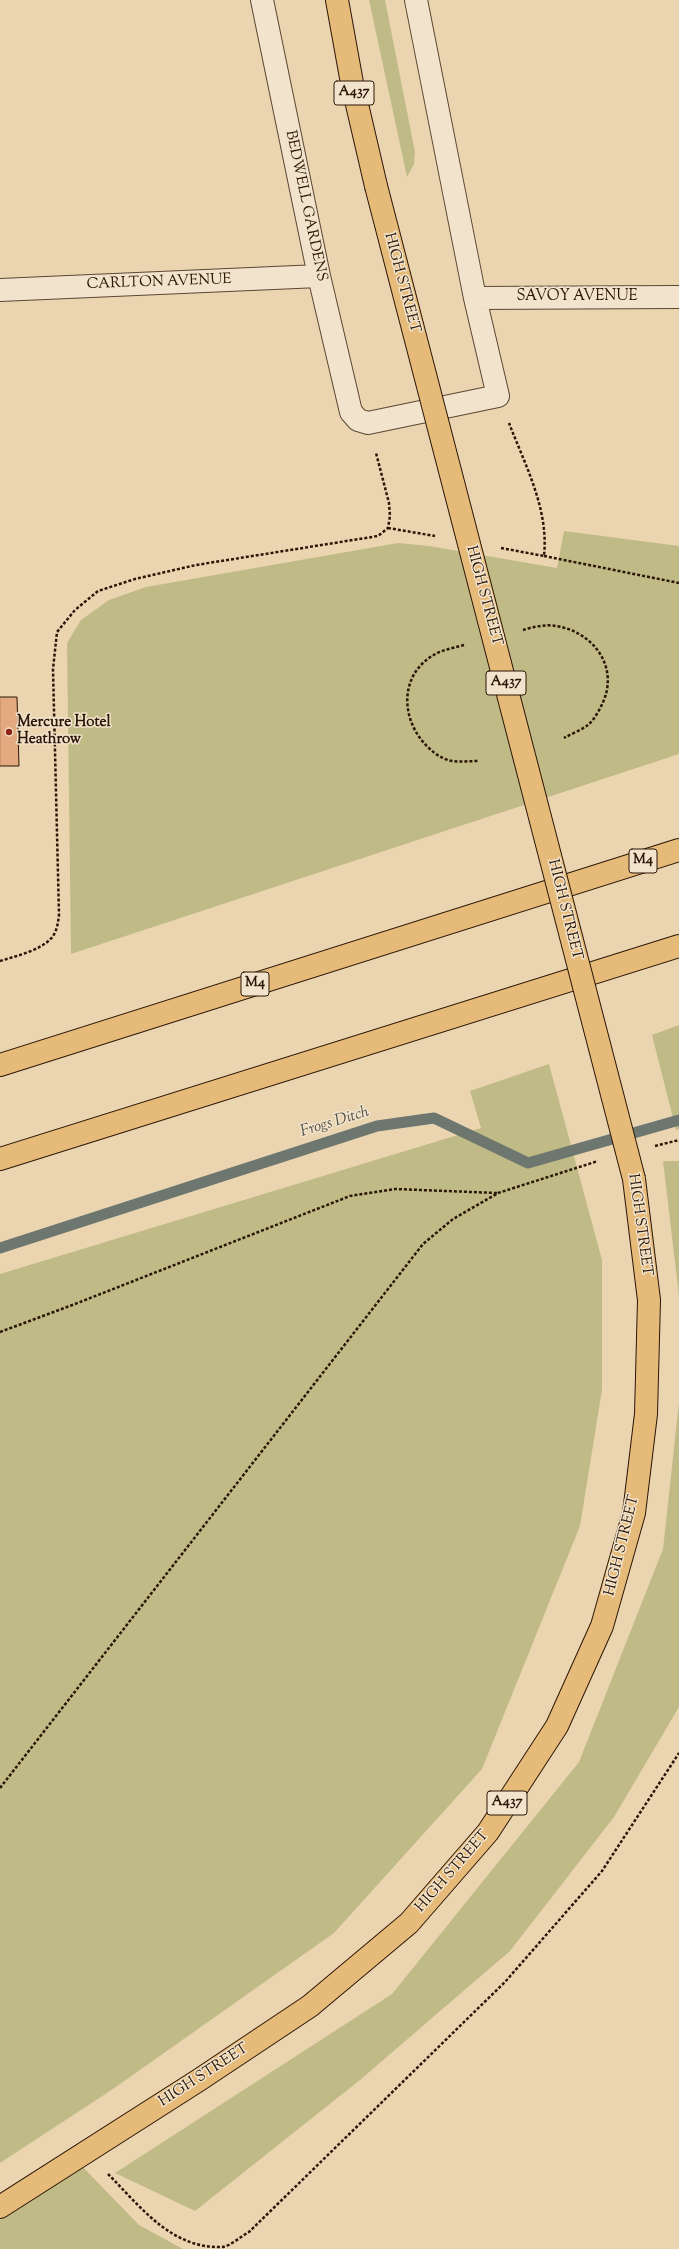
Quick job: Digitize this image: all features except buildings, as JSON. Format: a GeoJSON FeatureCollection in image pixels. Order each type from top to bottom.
{"type":"FeatureCollection","features":[{"type":"Feature","properties":{"kind":"main road","name":"HIGH STREET"},"geometry":{"type":"LineString","coordinates":[[0,2207],[310,2006],[409,1923],[488,1832],[557,1726],[602,1626],[634,1513],[646,1414],[649,1300],[634,1179],[376,186],[352,83],[336,0]]}},
{"type":"Feature","properties":{"kind":"main road","name":"M4"},"geometry":{"type":"LineString","coordinates":[[0,1065],[679,850]]}},
{"type":"Feature","properties":{"kind":"main road"},"geometry":{"type":"LineString","coordinates":[[0,1159],[679,946]]}},
{"type":"Feature","properties":{"kind":"street","name":"BEDWELL GARDENS"},"geometry":{"type":"LineString","coordinates":[[262,0],[319,276],[360,417]]}},
{"type":"Feature","properties":{"kind":"street"},"geometry":{"type":"LineString","coordinates":[[360,417],[498,396],[475,298],[416,0]]}},
{"type":"Feature","properties":{"kind":"street","name":"CARLTON AVENUE"},"geometry":{"type":"LineString","coordinates":[[0,290],[319,276]]}},
{"type":"Feature","properties":{"kind":"street","name":"SAVOY AVENUE"},"geometry":{"type":"LineString","coordinates":[[475,298],[679,297]]}},
{"type":"Feature","properties":{"kind":"path"},"geometry":{"type":"LineString","coordinates":[[498,396],[542,512],[546,538],[544,556]]}},
{"type":"Feature","properties":{"kind":"path"},"geometry":{"type":"LineString","coordinates":[[0,961],[39,946],[52,937],[57,928],[59,916],[53,648],[57,632],[75,610],[98,591],[135,579],[196,566],[378,536],[388,528],[390,516],[389,504],[360,417]]}},
{"type":"Feature","properties":{"kind":"path"},"geometry":{"type":"LineString","coordinates":[[388,528],[443,538]]}},
{"type":"Feature","properties":{"kind":"path"},"geometry":{"type":"LineString","coordinates":[[498,547],[679,583]]}},
{"type":"Feature","properties":{"kind":"path"},"geometry":{"type":"LineString","coordinates":[[479,761],[451,761],[433,752],[416,734],[408,715],[406,690],[416,671],[432,656],[449,649],[531,628],[555,626],[575,631],[592,641],[606,661],[609,684],[604,704],[588,725],[564,738]]}},
{"type":"Feature","properties":{"kind":"path"},"geometry":{"type":"LineString","coordinates":[[660,1145],[679,1140]]}},
{"type":"Feature","properties":{"kind":"path"},"geometry":{"type":"LineString","coordinates":[[0,1788],[422,1244],[453,1218],[498,1193],[575,1166],[602,1160]]}},
{"type":"Feature","properties":{"kind":"path"},"geometry":{"type":"LineString","coordinates":[[0,1332],[350,1196],[395,1189],[498,1193]]}},
{"type":"Feature","properties":{"kind":"path"},"geometry":{"type":"LineString","coordinates":[[87,2152],[156,2226],[175,2239],[195,2246],[223,2247],[249,2232],[505,1982],[602,1871],[679,1753]]}},
{"type":"Feature","properties":{"kind":"shaded area"},"geometry":{"type":"Polygon","coordinates":[[[369,0],[385,0],[415,152],[414,164],[407,177],[369,0]]]}},
{"type":"Feature","properties":{"kind":"shaded area"},"geometry":{"type":"Polygon","coordinates":[[[564,531],[679,546],[679,754],[71,954],[67,643],[81,620],[109,600],[146,587],[398,543],[429,546],[557,568],[564,531]]]}},
{"type":"Feature","properties":{"kind":"shaded area"},"geometry":{"type":"Polygon","coordinates":[[[679,1025],[679,1129],[676,1130],[652,1035],[679,1025]]]}},
{"type":"Feature","properties":{"kind":"shaded area"},"geometry":{"type":"Polygon","coordinates":[[[549,1064],[602,1260],[602,1390],[580,1526],[482,1769],[334,1933],[113,2089],[0,2163],[0,1274],[481,1128],[470,1091],[549,1064]]]}},
{"type":"Feature","properties":{"kind":"shaded area"},"geometry":{"type":"Polygon","coordinates":[[[663,1161],[679,1161],[679,1296],[663,1161]]]}},
{"type":"Feature","properties":{"kind":"shaded area"},"geometry":{"type":"Polygon","coordinates":[[[679,1402],[679,1707],[614,1817],[510,1951],[360,2080],[195,2211],[115,2173],[392,1994],[579,1762],[663,1549],[679,1402]]]}},
{"type":"Feature","properties":{"kind":"shaded area"},"geometry":{"type":"Polygon","coordinates":[[[78,2162],[139,2225],[183,2249],[0,2249],[0,2213],[78,2162]]]}},
{"type":"Feature","properties":{"kind":"waterway","name":"Frogs Ditch"},"geometry":{"type":"LineString","coordinates":[[0,1248],[377,1126],[434,1118],[528,1163],[679,1120]]}},
{"type":"Feature","properties":{"kind":"place","name":"Mercure Hotel Heathrow"},"geometry":{"type":"Point","coordinates":[9,732]}}]}
